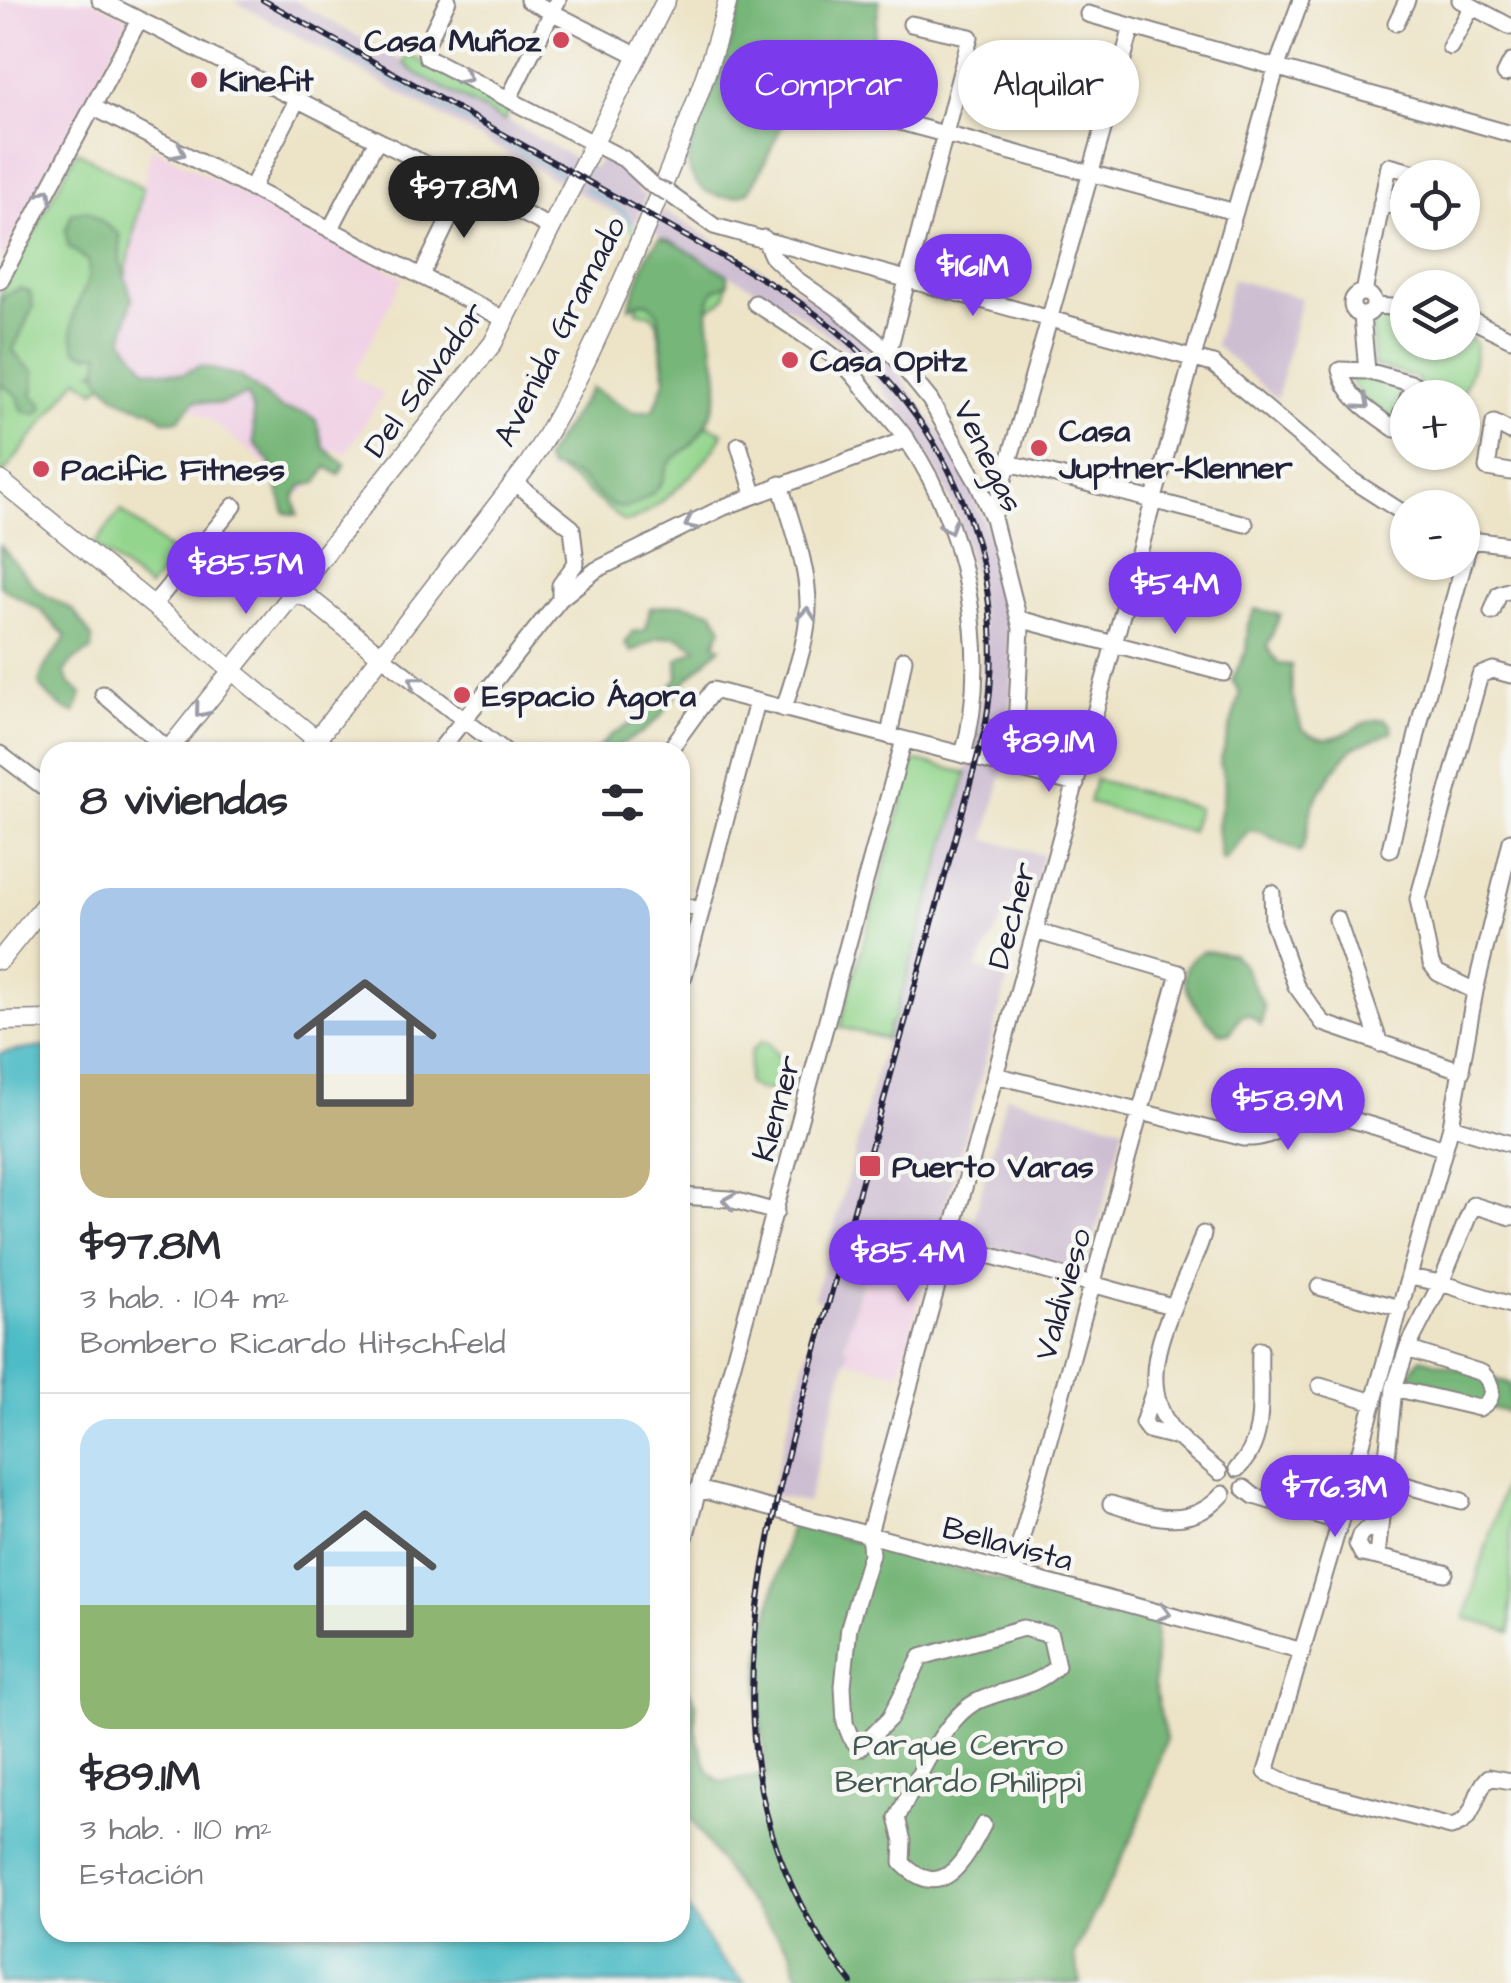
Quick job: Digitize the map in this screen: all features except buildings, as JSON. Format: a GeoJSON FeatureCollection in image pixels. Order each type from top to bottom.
{"type":"FeatureCollection","features":[{"type":"Feature","properties":{"kind":"main road","name":"Del Salvador"},"geometry":{"type":"LineString","coordinates":[[177,742],[482,358],[506,320],[666,0]]}},
{"type":"Feature","properties":{"kind":"main road","name":"Avenida Gramado"},"geometry":{"type":"LineString","coordinates":[[311,742],[514,482],[552,424],[611,307],[695,106],[728,0]]}},
{"type":"Feature","properties":{"kind":"main road"},"geometry":{"type":"LineString","coordinates":[[0,480],[234,670],[311,742]]}},
{"type":"Feature","properties":{"kind":"main road"},"geometry":{"type":"LineString","coordinates":[[309,577],[308,592],[314,601],[380,655]]}},
{"type":"Feature","properties":{"kind":"main road"},"geometry":{"type":"LineString","coordinates":[[295,594],[314,601]]}},
{"type":"Feature","properties":{"kind":"main road"},"geometry":{"type":"LineString","coordinates":[[0,960],[40,917]]}},
{"type":"Feature","properties":{"kind":"main road"},"geometry":{"type":"LineString","coordinates":[[0,1021],[40,1020]]}},
{"type":"Feature","properties":{"kind":"street"},"geometry":{"type":"LineString","coordinates":[[100,0],[552,228]]}},
{"type":"Feature","properties":{"kind":"street"},"geometry":{"type":"LineString","coordinates":[[448,0],[425,53],[432,60],[633,165],[714,226],[1213,364],[1350,479],[1390,505]]}},
{"type":"Feature","properties":{"kind":"street"},"geometry":{"type":"LineString","coordinates":[[528,0],[555,6],[638,56]]}},
{"type":"Feature","properties":{"kind":"street","name":"Decher"},"geometry":{"type":"LineString","coordinates":[[984,1826],[961,1866],[951,1874],[928,1879],[916,1876],[902,1863],[897,1818],[926,1763],[962,1712],[975,1702],[1044,1679],[1058,1666],[1050,1635],[1023,1628],[921,1657],[890,1718],[860,1748],[850,1738],[845,1723],[843,1686],[848,1627],[871,1554],[870,1534],[878,1500],[1114,644],[1276,69],[1301,0]]}},
{"type":"Feature","properties":{"kind":"street"},"geometry":{"type":"LineString","coordinates":[[1396,23],[1408,0]]}},
{"type":"Feature","properties":{"kind":"street"},"geometry":{"type":"LineString","coordinates":[[1450,47],[1466,3],[1511,27]]}},
{"type":"Feature","properties":{"kind":"street"},"geometry":{"type":"LineString","coordinates":[[508,98],[555,6]]}},
{"type":"Feature","properties":{"kind":"street"},"geometry":{"type":"LineString","coordinates":[[1088,14],[1511,134]]}},
{"type":"Feature","properties":{"kind":"street"},"geometry":{"type":"LineString","coordinates":[[0,281],[139,20]]}},
{"type":"Feature","properties":{"kind":"street"},"geometry":{"type":"LineString","coordinates":[[889,350],[970,37],[911,24]]}},
{"type":"Feature","properties":{"kind":"street"},"geometry":{"type":"LineString","coordinates":[[993,518],[1132,26]]}},
{"type":"Feature","properties":{"kind":"street"},"geometry":{"type":"LineString","coordinates":[[251,189],[296,100]]}},
{"type":"Feature","properties":{"kind":"street"},"geometry":{"type":"LineString","coordinates":[[93,107],[506,320]]}},
{"type":"Feature","properties":{"kind":"street"},"geometry":{"type":"LineString","coordinates":[[929,130],[1235,212]]}},
{"type":"Feature","properties":{"kind":"street"},"geometry":{"type":"LineString","coordinates":[[330,230],[377,140]]}},
{"type":"Feature","properties":{"kind":"street"},"geometry":{"type":"LineString","coordinates":[[1367,371],[1367,305],[1390,166]]}},
{"type":"Feature","properties":{"kind":"street"},"geometry":{"type":"LineString","coordinates":[[420,276],[466,185]]}},
{"type":"Feature","properties":{"kind":"street"},"geometry":{"type":"LineString","coordinates":[[1381,204],[1390,205]]}},
{"type":"Feature","properties":{"kind":"street","name":"Venegas"},"geometry":{"type":"LineString","coordinates":[[764,238],[772,256],[796,279],[889,350],[930,400],[970,468],[993,518],[1020,619],[1022,652],[1014,768]]}},
{"type":"Feature","properties":{"kind":"street"},"geometry":{"type":"LineString","coordinates":[[755,302],[843,364],[907,440],[942,507],[962,567],[973,623],[975,696],[963,755]]}},
{"type":"Feature","properties":{"kind":"street"},"geometry":{"type":"LineString","coordinates":[[1367,305],[1390,307]]}},
{"type":"Feature","properties":{"kind":"street"},"geometry":{"type":"LineString","coordinates":[[1480,324],[1511,339]]}},
{"type":"Feature","properties":{"kind":"street"},"geometry":{"type":"LineString","coordinates":[[1390,425],[1358,402],[1343,384],[1340,370],[1367,371],[1400,380]]}},
{"type":"Feature","properties":{"kind":"street"},"geometry":{"type":"LineString","coordinates":[[1511,432],[1494,422],[1487,468],[1511,472]]}},
{"type":"Feature","properties":{"kind":"street"},"geometry":{"type":"LineString","coordinates":[[446,742],[560,599],[596,570],[754,494],[907,440]]}},
{"type":"Feature","properties":{"kind":"street"},"geometry":{"type":"LineString","coordinates":[[739,445],[754,494]]}},
{"type":"Feature","properties":{"kind":"street"},"geometry":{"type":"LineString","coordinates":[[1009,462],[1245,524]]}},
{"type":"Feature","properties":{"kind":"street"},"geometry":{"type":"LineString","coordinates":[[514,482],[572,528],[576,563],[560,585],[560,599]]}},
{"type":"Feature","properties":{"kind":"street"},"geometry":{"type":"LineString","coordinates":[[780,484],[806,580],[808,606],[784,709]]}},
{"type":"Feature","properties":{"kind":"street"},"geometry":{"type":"LineString","coordinates":[[154,604],[234,506]]}},
{"type":"Feature","properties":{"kind":"street"},"geometry":{"type":"LineString","coordinates":[[1480,542],[1511,545]]}},
{"type":"Feature","properties":{"kind":"street"},"geometry":{"type":"LineString","coordinates":[[1390,849],[1456,580]]}},
{"type":"Feature","properties":{"kind":"street"},"geometry":{"type":"LineString","coordinates":[[1492,612],[1499,594],[1511,590]]}},
{"type":"Feature","properties":{"kind":"street"},"geometry":{"type":"LineString","coordinates":[[1020,619],[1224,673]]}},
{"type":"Feature","properties":{"kind":"street"},"geometry":{"type":"LineString","coordinates":[[380,655],[493,742]]}},
{"type":"Feature","properties":{"kind":"street","name":"Klenner"},"geometry":{"type":"LineString","coordinates":[[690,1519],[776,1212],[896,738],[904,659]]}},
{"type":"Feature","properties":{"kind":"street"},"geometry":{"type":"LineString","coordinates":[[1475,991],[1438,973],[1431,964],[1418,899],[1480,675],[1493,670],[1511,676]]}},
{"type":"Feature","properties":{"kind":"street"},"geometry":{"type":"LineString","coordinates":[[675,742],[712,690],[1076,784]]}},
{"type":"Feature","properties":{"kind":"street"},"geometry":{"type":"LineString","coordinates":[[103,694],[158,742]]}},
{"type":"Feature","properties":{"kind":"street"},"geometry":{"type":"LineString","coordinates":[[690,953],[757,702]]}},
{"type":"Feature","properties":{"kind":"street"},"geometry":{"type":"LineString","coordinates":[[0,754],[40,784]]}},
{"type":"Feature","properties":{"kind":"street"},"geometry":{"type":"LineString","coordinates":[[1511,841],[1475,991],[1445,1149],[1266,1772],[1289,1784],[1451,1827],[1471,1816],[1482,1784],[1489,1777],[1511,1781]]}},
{"type":"Feature","properties":{"kind":"street"},"geometry":{"type":"LineString","coordinates":[[1272,893],[1273,922],[1296,986],[1323,1023],[1462,1071]]}},
{"type":"Feature","properties":{"kind":"street"},"geometry":{"type":"LineString","coordinates":[[690,907],[701,910]]}},
{"type":"Feature","properties":{"kind":"street"},"geometry":{"type":"LineString","coordinates":[[1337,919],[1380,1044]]}},
{"type":"Feature","properties":{"kind":"street","name":"Valdivieso"},"geometry":{"type":"LineString","coordinates":[[1012,1572],[1179,973],[1035,931]]}},
{"type":"Feature","properties":{"kind":"street"},"geometry":{"type":"LineString","coordinates":[[996,1075],[1244,1138],[1260,1139],[1300,1119],[1326,1114],[1445,1149]]}},
{"type":"Feature","properties":{"kind":"street"},"geometry":{"type":"LineString","coordinates":[[1451,1126],[1511,1144]]}},
{"type":"Feature","properties":{"kind":"street"},"geometry":{"type":"LineString","coordinates":[[690,1197],[730,1200],[776,1212]]}},
{"type":"Feature","properties":{"kind":"street"},"geometry":{"type":"LineString","coordinates":[[1444,1573],[1377,1557],[1394,1388],[1473,1205],[1511,1217]]}},
{"type":"Feature","properties":{"kind":"street"},"geometry":{"type":"LineString","coordinates":[[1203,1234],[1196,1259],[1172,1306],[1155,1366],[1155,1386],[1163,1414],[1180,1438],[1220,1472]]}},
{"type":"Feature","properties":{"kind":"street"},"geometry":{"type":"LineString","coordinates":[[948,1244],[1172,1306]]}},
{"type":"Feature","properties":{"kind":"street"},"geometry":{"type":"LineString","coordinates":[[1409,1277],[1511,1305]]}},
{"type":"Feature","properties":{"kind":"street"},"geometry":{"type":"LineString","coordinates":[[1319,1287],[1401,1308]]}},
{"type":"Feature","properties":{"kind":"street"},"geometry":{"type":"LineString","coordinates":[[1394,1388],[1479,1408],[1490,1400],[1491,1382],[1482,1373],[1408,1349]]}},
{"type":"Feature","properties":{"kind":"street"},"geometry":{"type":"LineString","coordinates":[[1237,1468],[1245,1479],[1244,1488],[1232,1496],[1223,1494],[1216,1484],[1220,1472],[1237,1468],[1249,1458],[1259,1427],[1260,1350]]}},
{"type":"Feature","properties":{"kind":"street"},"geometry":{"type":"LineString","coordinates":[[1320,1386],[1374,1402]]}},
{"type":"Feature","properties":{"kind":"street"},"geometry":{"type":"LineString","coordinates":[[1383,1479],[1462,1501]]}},
{"type":"Feature","properties":{"kind":"street"},"geometry":{"type":"LineString","coordinates":[[1244,1488],[1254,1496],[1340,1522]]}},
{"type":"Feature","properties":{"kind":"street","name":"Bellavista"},"geometry":{"type":"LineString","coordinates":[[698,1490],[1303,1651]]}},
{"type":"Feature","properties":{"kind":"street"},"geometry":{"type":"LineString","coordinates":[[1111,1504],[1153,1517],[1181,1519],[1204,1510],[1223,1494]]}},
{"type":"Feature","properties":{"kind":"street","name":"Decher"},"geometry":{"type":"LineString","coordinates":[[853,1530],[878,1500]]}},
{"type":"Feature","properties":{"kind":"shaded area"},"geometry":{"type":"Polygon","coordinates":[[[0,0],[91,0],[129,18],[0,264],[0,0]]]}},
{"type":"Feature","properties":{"kind":"shaded area"},"geometry":{"type":"Polygon","coordinates":[[[233,0],[293,0],[579,161],[594,168],[602,157],[624,169],[640,184],[637,191],[646,196],[634,224],[233,0]]]}},
{"type":"Feature","properties":{"kind":"shaded area"},"geometry":{"type":"Polygon","coordinates":[[[151,147],[403,277],[353,376],[383,394],[346,454],[334,448],[303,494],[208,418],[108,363],[151,147]]]}},
{"type":"Feature","properties":{"kind":"shaded area"},"geometry":{"type":"Polygon","coordinates":[[[663,210],[833,311],[894,366],[956,456],[989,532],[1013,668],[1007,756],[985,839],[1043,855],[1034,890],[1020,888],[976,968],[1008,978],[929,1266],[870,1250],[844,1347],[849,1349],[807,1503],[770,1494],[821,1301],[814,1298],[890,1022],[894,1022],[975,743],[982,700],[983,633],[959,520],[942,481],[878,382],[835,340],[792,309],[653,232],[663,210]]]}},
{"type":"Feature","properties":{"kind":"shaded area"},"geometry":{"type":"Polygon","coordinates":[[[1232,279],[1301,298],[1277,399],[1215,345],[1232,279]]]}},
{"type":"Feature","properties":{"kind":"shaded area"},"geometry":{"type":"Polygon","coordinates":[[[1006,1096],[1124,1127],[1086,1271],[968,1241],[1006,1096]]]}},
{"type":"Feature","properties":{"kind":"shaded area"},"geometry":{"type":"Polygon","coordinates":[[[871,1250],[929,1266],[899,1373],[846,1360],[849,1349],[844,1347],[871,1250]]]}},
{"type":"Feature","properties":{"kind":"green space"},"geometry":{"type":"Polygon","coordinates":[[[742,0],[880,0],[874,40],[731,40],[742,0]]]}},
{"type":"Feature","properties":{"kind":"green space"},"geometry":{"type":"Polygon","coordinates":[[[408,54],[510,109],[504,121],[414,72],[404,63],[408,54]]]}},
{"type":"Feature","properties":{"kind":"green space"},"geometry":{"type":"Polygon","coordinates":[[[720,74],[720,130],[781,130],[748,192],[736,196],[713,194],[696,182],[688,162],[689,149],[720,74]]]}},
{"type":"Feature","properties":{"kind":"green space"},"geometry":{"type":"Polygon","coordinates":[[[77,151],[143,188],[108,363],[91,372],[102,371],[104,383],[95,391],[78,379],[4,473],[0,470],[0,295],[77,151]]]}},
{"type":"Feature","properties":{"kind":"green space"},"geometry":{"type":"Polygon","coordinates":[[[87,210],[120,235],[120,260],[132,299],[123,339],[146,369],[182,374],[200,366],[240,376],[282,409],[306,413],[316,420],[324,448],[345,464],[339,475],[327,467],[317,483],[302,486],[294,498],[298,515],[285,513],[270,462],[254,443],[253,411],[247,395],[220,404],[195,401],[178,420],[163,420],[150,410],[124,401],[107,387],[98,377],[100,353],[88,355],[76,350],[72,322],[87,284],[88,261],[68,246],[66,230],[72,213],[87,210]]]}},
{"type":"Feature","properties":{"kind":"green space"},"geometry":{"type":"Polygon","coordinates":[[[660,238],[728,275],[728,284],[714,291],[708,312],[717,396],[700,434],[669,464],[660,485],[642,500],[621,508],[605,501],[573,475],[550,469],[544,459],[591,388],[634,412],[654,410],[666,378],[658,313],[649,303],[629,307],[647,255],[660,238]]]}},
{"type":"Feature","properties":{"kind":"green space"},"geometry":{"type":"Polygon","coordinates":[[[726,284],[724,298],[704,310],[702,416],[706,425],[723,432],[709,456],[680,486],[648,511],[624,522],[552,467],[647,426],[666,382],[657,322],[651,315],[637,311],[637,296],[726,284]]]}},
{"type":"Feature","properties":{"kind":"green space"},"geometry":{"type":"Polygon","coordinates":[[[20,288],[30,292],[33,307],[13,350],[34,371],[33,396],[43,409],[35,414],[23,411],[16,394],[0,384],[0,303],[5,295],[20,288]]]}},
{"type":"Feature","properties":{"kind":"green space"},"geometry":{"type":"Polygon","coordinates":[[[1390,313],[1390,360],[1474,360],[1468,380],[1419,380],[1373,365],[1372,323],[1390,313]]]}},
{"type":"Feature","properties":{"kind":"green space"},"geometry":{"type":"Polygon","coordinates":[[[1349,378],[1390,383],[1390,418],[1362,398],[1349,378]]]}},
{"type":"Feature","properties":{"kind":"green space"},"geometry":{"type":"Polygon","coordinates":[[[121,510],[176,556],[149,588],[94,545],[121,510]]]}},
{"type":"Feature","properties":{"kind":"green space"},"geometry":{"type":"Polygon","coordinates":[[[0,545],[39,591],[74,611],[92,638],[92,650],[74,660],[64,672],[82,694],[75,713],[54,701],[39,683],[66,636],[40,610],[0,586],[0,545]]]}},
{"type":"Feature","properties":{"kind":"green space"},"geometry":{"type":"Polygon","coordinates":[[[682,604],[713,611],[722,628],[715,644],[721,647],[686,680],[660,717],[643,732],[625,742],[604,742],[641,718],[678,678],[677,660],[697,648],[675,636],[658,638],[632,652],[625,644],[632,632],[646,630],[650,608],[682,604]]]}},
{"type":"Feature","properties":{"kind":"green space"},"geometry":{"type":"Polygon","coordinates":[[[1255,609],[1280,615],[1267,647],[1279,664],[1291,665],[1292,695],[1302,729],[1315,736],[1335,737],[1361,724],[1384,719],[1392,732],[1355,747],[1338,765],[1313,806],[1300,852],[1249,830],[1224,861],[1220,858],[1217,826],[1225,786],[1220,763],[1240,693],[1232,680],[1246,651],[1248,624],[1255,609]]]}},
{"type":"Feature","properties":{"kind":"green space"},"geometry":{"type":"Polygon","coordinates":[[[913,763],[967,773],[886,1039],[840,1027],[913,763]]]}},
{"type":"Feature","properties":{"kind":"green space"},"geometry":{"type":"Polygon","coordinates":[[[1095,779],[1198,808],[1191,832],[1089,803],[1095,779]]]}},
{"type":"Feature","properties":{"kind":"green space"},"geometry":{"type":"Polygon","coordinates":[[[1203,951],[1232,954],[1242,963],[1264,1007],[1261,1025],[1249,1014],[1240,1016],[1230,1033],[1220,1033],[1202,1015],[1185,980],[1191,959],[1203,951]]]}},
{"type":"Feature","properties":{"kind":"green space"},"geometry":{"type":"Polygon","coordinates":[[[762,1041],[769,1043],[782,1067],[772,1091],[758,1090],[747,1083],[751,1051],[762,1041]]]}},
{"type":"Feature","properties":{"kind":"green space"},"geometry":{"type":"Polygon","coordinates":[[[1421,1358],[1511,1384],[1511,1413],[1404,1386],[1421,1358]]]}},
{"type":"Feature","properties":{"kind":"green space"},"geometry":{"type":"Polygon","coordinates":[[[1511,1463],[1511,1632],[1465,1618],[1511,1463]]]}},
{"type":"Feature","properties":{"kind":"green space","name":"Parque Cerro Bernardo Philippi"},"geometry":{"type":"Polygon","coordinates":[[[791,1524],[1156,1622],[1154,1684],[1166,1739],[1138,1825],[1074,1955],[1081,1983],[804,1983],[795,1969],[792,1952],[740,1892],[690,1817],[690,1693],[696,1703],[695,1727],[709,1772],[719,1782],[767,1776],[760,1668],[791,1524]]]}},
{"type":"Feature","properties":{"kind":"water"},"geometry":{"type":"Polygon","coordinates":[[[40,1047],[40,1942],[690,1942],[690,1913],[717,1955],[745,1983],[0,1983],[0,1053],[40,1047]]]}},
{"type":"Feature","properties":{"kind":"waterway"},"geometry":{"type":"LineString","coordinates":[[329,44],[564,176]]}},
{"type":"Feature","properties":{"kind":"waterway"},"geometry":{"type":"LineString","coordinates":[[585,188],[624,212],[633,230]]}},
{"type":"Feature","properties":{"kind":"railway"},"geometry":{"type":"LineString","coordinates":[[263,0],[766,281],[823,320],[873,364],[915,415],[949,470],[973,529],[987,593],[992,659],[985,729],[791,1441],[761,1585],[753,1655],[753,1722],[761,1789],[779,1855],[809,1919],[852,1983]]}},
{"type":"Feature","properties":{"kind":"place","name":"Casa Muñoz"},"geometry":{"type":"Point","coordinates":[561,40]}},
{"type":"Feature","properties":{"kind":"place","name":"Kinefit"},"geometry":{"type":"Point","coordinates":[199,80]}},
{"type":"Feature","properties":{"kind":"place","name":"Casa Opitz"},"geometry":{"type":"Point","coordinates":[790,360]}},
{"type":"Feature","properties":{"kind":"place","name":"Casa Juptner-Klenner"},"geometry":{"type":"Point","coordinates":[1039,448]}},
{"type":"Feature","properties":{"kind":"place","name":"Pacific Fitness"},"geometry":{"type":"Point","coordinates":[41,469]}},
{"type":"Feature","properties":{"kind":"place","name":"Espacio Ágora"},"geometry":{"type":"Point","coordinates":[462,695]}},
{"type":"Feature","properties":{"kind":"place","name":"Puerto Varas"},"geometry":{"type":"Point","coordinates":[870,1166]}}]}
